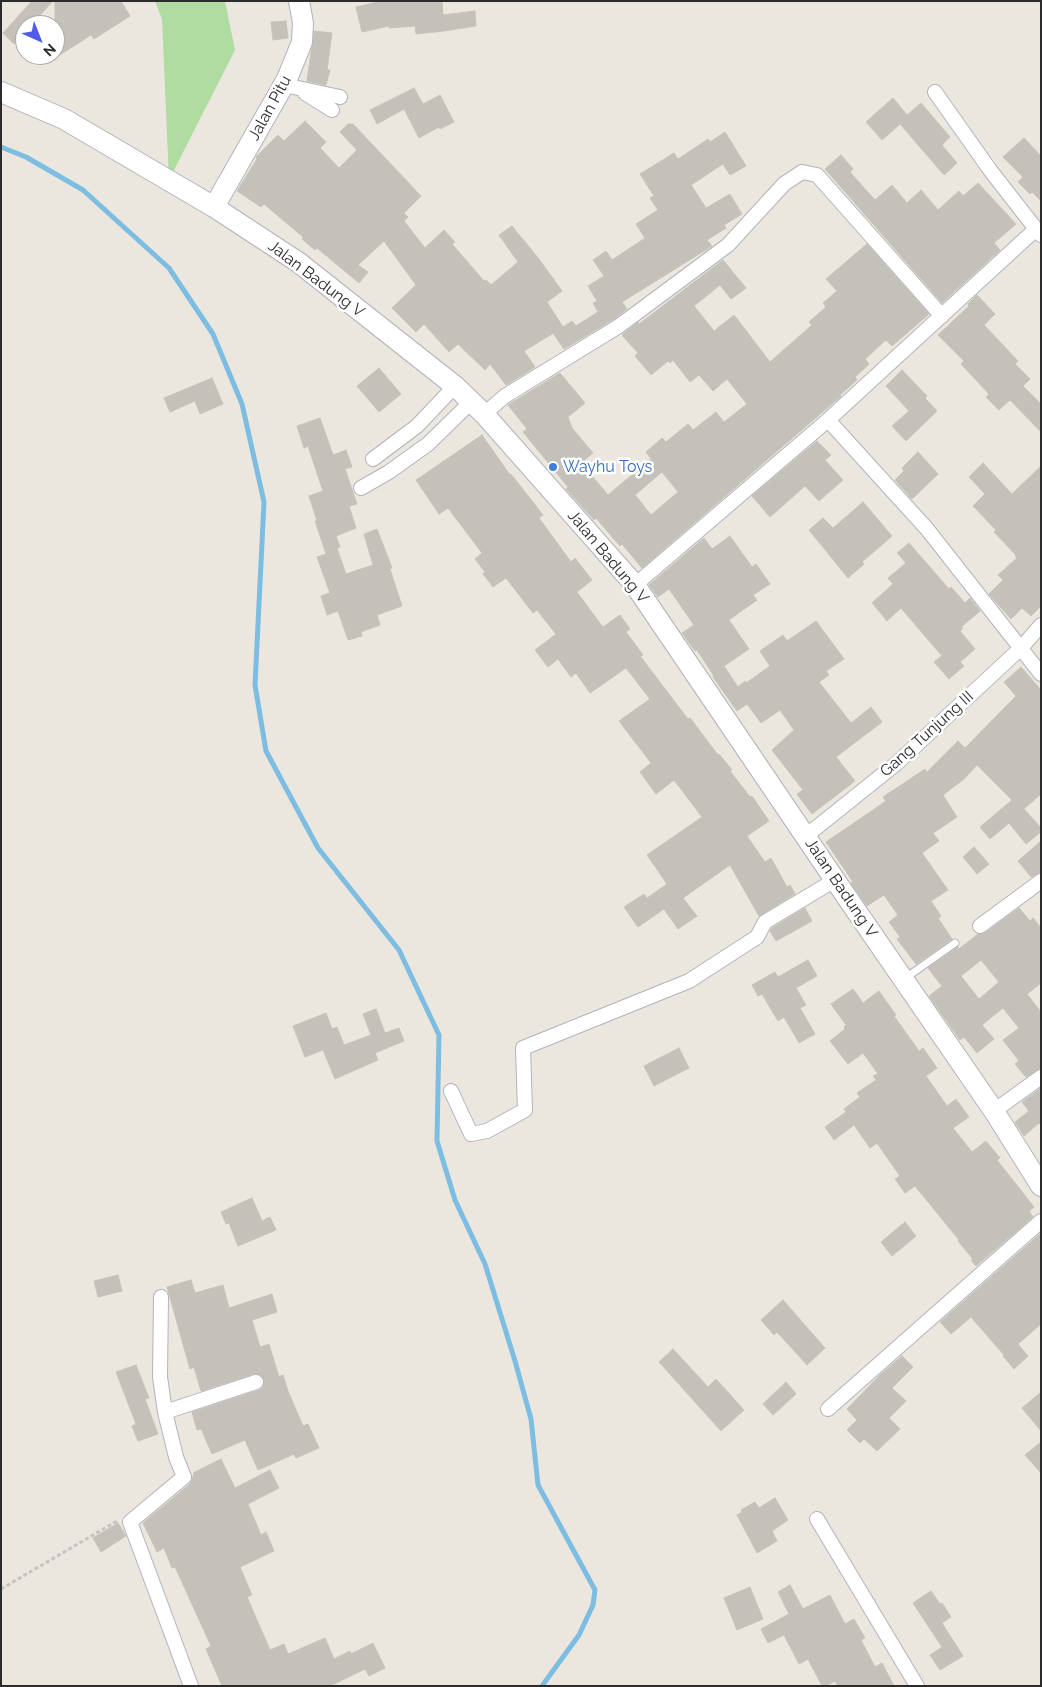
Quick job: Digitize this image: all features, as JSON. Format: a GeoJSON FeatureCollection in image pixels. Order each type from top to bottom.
{"type":"FeatureCollection","features":[{"type":"Feature","properties":{"kind":"main road","name":"Jalan Pitu"},"geometry":{"type":"LineString","coordinates":[[214,207],[290,86],[302,42],[303,23],[299,1]]}},
{"type":"Feature","properties":{"kind":"main road","name":"Jalan Badung V"},"geometry":{"type":"LineString","coordinates":[[1,92],[64,118],[214,207],[298,262],[455,386],[478,408],[635,585],[994,1111],[1041,1186]]}},
{"type":"Feature","properties":{"kind":"street"},"geometry":{"type":"LineString","coordinates":[[290,86],[340,97]]}},
{"type":"Feature","properties":{"kind":"street"},"geometry":{"type":"LineString","coordinates":[[290,86],[332,110]]}},
{"type":"Feature","properties":{"kind":"street"},"geometry":{"type":"LineString","coordinates":[[635,585],[828,420],[1038,232],[990,170],[935,92]]}},
{"type":"Feature","properties":{"kind":"street"},"geometry":{"type":"LineString","coordinates":[[361,488],[389,472],[478,408],[505,396],[619,326],[728,245],[784,184],[802,172],[817,175],[942,316]]}},
{"type":"Feature","properties":{"kind":"street"},"geometry":{"type":"LineString","coordinates":[[372,460],[417,426],[455,386]]}},
{"type":"Feature","properties":{"kind":"street"},"geometry":{"type":"LineString","coordinates":[[828,420],[927,529],[1041,674]]}},
{"type":"Feature","properties":{"kind":"street","name":"Gang Tunjung III"},"geometry":{"type":"LineString","coordinates":[[806,836],[897,763],[1021,648],[1041,625]]}},
{"type":"Feature","properties":{"kind":"street"},"geometry":{"type":"LineString","coordinates":[[451,1091],[471,1134],[487,1132],[525,1110],[523,1048],[689,981],[757,938],[765,922],[835,880]]}},
{"type":"Feature","properties":{"kind":"street"},"geometry":{"type":"LineString","coordinates":[[980,926],[1041,881]]}},
{"type":"Feature","properties":{"kind":"street"},"geometry":{"type":"LineString","coordinates":[[994,1111],[1041,1076]]}},
{"type":"Feature","properties":{"kind":"street"},"geometry":{"type":"LineString","coordinates":[[828,1409],[1041,1221]]}},
{"type":"Feature","properties":{"kind":"street"},"geometry":{"type":"LineString","coordinates":[[160,1297],[160,1377],[165,1412],[176,1456],[184,1477],[130,1522],[191,1686]]}},
{"type":"Feature","properties":{"kind":"street"},"geometry":{"type":"LineString","coordinates":[[165,1412],[256,1382]]}},
{"type":"Feature","properties":{"kind":"street"},"geometry":{"type":"LineString","coordinates":[[817,1519],[917,1686]]}},
{"type":"Feature","properties":{"kind":"lane"},"geometry":{"type":"LineString","coordinates":[[904,979],[955,943]]}},
{"type":"Feature","properties":{"kind":"path"},"geometry":{"type":"LineString","coordinates":[[1,1590],[124,1517],[130,1522]]}},
{"type":"Feature","properties":{"kind":"green space"},"geometry":{"type":"Polygon","coordinates":[[[155,1],[225,1],[235,50],[169,180],[162,19],[155,1]]]}},
{"type":"Feature","properties":{"kind":"building"},"geometry":{"type":"Polygon","coordinates":[[[32,1],[53,1],[40,15],[19,15],[32,1]]]}},
{"type":"Feature","properties":{"kind":"building"},"geometry":{"type":"Polygon","coordinates":[[[55,1],[121,1],[130,16],[94,39],[91,35],[65,52],[65,15],[55,15],[55,1]]]}},
{"type":"Feature","properties":{"kind":"building"},"geometry":{"type":"Polygon","coordinates":[[[382,1],[442,1],[443,15],[475,11],[476,26],[416,34],[415,26],[389,28],[389,26],[362,32],[356,7],[382,1]]]}},
{"type":"Feature","properties":{"kind":"building"},"geometry":{"type":"Polygon","coordinates":[[[15,20],[14,44],[3,33],[15,20]]]}},
{"type":"Feature","properties":{"kind":"building"},"geometry":{"type":"Polygon","coordinates":[[[286,21],[288,38],[273,40],[271,22],[286,21]]]}},
{"type":"Feature","properties":{"kind":"building"},"geometry":{"type":"Polygon","coordinates":[[[314,31],[332,33],[327,70],[330,70],[326,85],[307,81],[314,31]]]}},
{"type":"Feature","properties":{"kind":"building"},"geometry":{"type":"Polygon","coordinates":[[[414,88],[423,104],[440,95],[454,122],[440,129],[439,127],[419,138],[404,109],[377,124],[370,110],[414,88]]]}},
{"type":"Feature","properties":{"kind":"building"},"geometry":{"type":"Polygon","coordinates":[[[893,98],[907,115],[921,103],[950,137],[942,145],[957,163],[944,175],[900,124],[882,140],[866,122],[893,98]]]}},
{"type":"Feature","properties":{"kind":"building"},"geometry":{"type":"Polygon","coordinates":[[[305,121],[326,142],[320,148],[339,168],[357,150],[340,132],[348,124],[353,124],[421,196],[404,213],[408,217],[404,221],[425,248],[444,230],[455,242],[452,244],[484,281],[486,280],[491,285],[518,262],[499,235],[512,226],[562,291],[547,302],[563,327],[572,321],[576,326],[598,312],[593,303],[597,301],[588,286],[604,276],[593,260],[606,251],[612,260],[645,238],[636,224],[658,210],[650,198],[654,196],[640,174],[674,153],[678,159],[708,139],[710,142],[725,132],[746,166],[730,175],[723,164],[691,185],[706,208],[730,194],[742,214],[724,225],[726,228],[707,240],[712,246],[622,302],[627,309],[614,319],[564,349],[553,333],[524,351],[535,367],[506,385],[490,364],[485,370],[458,344],[449,352],[424,324],[416,332],[392,308],[416,285],[384,241],[358,265],[368,272],[359,283],[317,248],[315,250],[302,239],[303,237],[264,204],[261,207],[237,191],[257,159],[256,157],[278,135],[284,141],[305,121]]]}},
{"type":"Feature","properties":{"kind":"building"},"geometry":{"type":"Polygon","coordinates":[[[1024,138],[1041,156],[1041,201],[1032,192],[1030,194],[1018,182],[1023,177],[1003,157],[1024,138]]]}},
{"type":"Feature","properties":{"kind":"building"},"geometry":{"type":"Polygon","coordinates":[[[841,155],[853,169],[850,172],[875,200],[892,185],[907,203],[921,190],[938,210],[959,191],[963,196],[978,183],[1016,224],[994,243],[1000,250],[942,303],[825,169],[841,155]]]}},
{"type":"Feature","properties":{"kind":"building"},"geometry":{"type":"Polygon","coordinates":[[[867,244],[929,314],[892,346],[886,340],[865,359],[869,364],[855,377],[857,380],[841,396],[642,568],[622,544],[620,546],[596,518],[594,520],[566,489],[568,487],[523,432],[527,429],[508,405],[560,373],[585,403],[568,417],[572,428],[593,453],[581,463],[608,495],[651,459],[646,452],[662,438],[666,442],[688,424],[693,430],[716,412],[724,422],[747,404],[727,379],[713,391],[699,375],[690,382],[673,360],[670,363],[668,361],[651,375],[635,356],[638,353],[622,335],[723,260],[746,288],[731,299],[720,285],[694,306],[714,331],[734,315],[770,362],[812,325],[809,322],[826,307],[823,303],[837,291],[826,279],[867,244]],[[662,472],[635,495],[651,515],[678,492],[662,472]]]}},
{"type":"Feature","properties":{"kind":"building"},"geometry":{"type":"Polygon","coordinates":[[[977,295],[995,314],[984,325],[1018,361],[1015,364],[1030,379],[1023,386],[1041,404],[1041,432],[1010,400],[999,410],[986,397],[989,394],[961,364],[964,361],[938,335],[969,306],[968,304],[977,295]]]}},
{"type":"Feature","properties":{"kind":"building"},"geometry":{"type":"Polygon","coordinates":[[[379,368],[401,394],[379,412],[357,386],[379,368]]]}},
{"type":"Feature","properties":{"kind":"building"},"geometry":{"type":"Polygon","coordinates":[[[902,370],[927,396],[925,398],[937,411],[906,441],[892,426],[909,411],[886,386],[902,370]]]}},
{"type":"Feature","properties":{"kind":"building"},"geometry":{"type":"Polygon","coordinates":[[[212,378],[223,404],[200,414],[195,401],[170,412],[164,398],[212,378]]]}},
{"type":"Feature","properties":{"kind":"building"},"geometry":{"type":"Polygon","coordinates":[[[320,418],[333,455],[346,450],[352,467],[345,469],[357,504],[349,506],[356,528],[336,536],[340,547],[337,548],[346,574],[373,565],[364,534],[377,529],[392,568],[390,569],[402,606],[377,615],[380,625],[361,632],[362,636],[348,640],[338,611],[327,615],[321,596],[330,593],[317,557],[326,554],[309,496],[323,491],[308,446],[304,448],[297,426],[320,418]]]}},
{"type":"Feature","properties":{"kind":"building"},"geometry":{"type":"Polygon","coordinates":[[[482,435],[510,475],[543,515],[539,518],[571,562],[575,558],[592,580],[577,592],[602,626],[620,615],[630,629],[626,632],[643,655],[640,656],[688,719],[690,718],[732,770],[730,771],[750,797],[752,796],[769,821],[747,836],[765,862],[771,858],[787,887],[790,885],[795,894],[759,916],[730,865],[683,898],[697,916],[678,929],[664,909],[638,927],[624,907],[644,894],[647,898],[667,884],[647,855],[702,817],[674,780],[656,794],[640,772],[651,763],[619,721],[650,699],[626,668],[590,693],[576,673],[571,677],[558,659],[548,667],[535,650],[556,634],[537,610],[533,613],[506,578],[493,587],[475,559],[482,553],[448,508],[439,514],[416,480],[482,435]]]}},
{"type":"Feature","properties":{"kind":"building"},"geometry":{"type":"Polygon","coordinates":[[[817,441],[831,455],[825,460],[843,480],[819,501],[805,486],[770,517],[752,496],[817,441]]]}},
{"type":"Feature","properties":{"kind":"building"},"geometry":{"type":"Polygon","coordinates":[[[918,452],[938,474],[912,499],[895,480],[904,471],[902,468],[918,452]]]}},
{"type":"Feature","properties":{"kind":"building"},"geometry":{"type":"Polygon","coordinates":[[[983,463],[1012,494],[1041,466],[1041,606],[1031,616],[1022,608],[1011,619],[989,594],[1003,580],[998,575],[1017,558],[994,532],[996,530],[973,506],[985,494],[969,477],[983,463]]]}},
{"type":"Feature","properties":{"kind":"building"},"geometry":{"type":"Polygon","coordinates":[[[863,502],[892,536],[862,562],[864,564],[848,578],[809,530],[823,518],[833,528],[863,502]]]}},
{"type":"Feature","properties":{"kind":"building"},"geometry":{"type":"Polygon","coordinates":[[[730,536],[752,567],[756,564],[770,584],[753,595],[757,600],[729,620],[749,649],[724,666],[738,687],[770,666],[760,651],[783,635],[787,641],[816,621],[844,659],[826,671],[829,675],[819,682],[851,723],[871,707],[882,722],[836,757],[855,781],[812,814],[797,794],[803,790],[772,750],[794,730],[780,710],[761,723],[747,704],[737,711],[697,650],[695,651],[682,633],[694,625],[669,589],[658,597],[649,585],[704,538],[712,549],[730,536]]]}},
{"type":"Feature","properties":{"kind":"building"},"geometry":{"type":"Polygon","coordinates":[[[909,543],[949,589],[951,587],[965,603],[970,598],[980,611],[961,627],[963,628],[960,631],[975,649],[960,662],[964,666],[949,679],[934,662],[942,656],[901,608],[887,621],[872,603],[893,584],[888,578],[906,563],[897,553],[909,543]]]}},
{"type":"Feature","properties":{"kind":"building"},"geometry":{"type":"Polygon","coordinates":[[[1021,667],[1041,690],[1041,794],[1024,809],[1041,828],[1041,832],[1026,844],[1009,823],[990,839],[980,827],[1012,800],[977,765],[964,779],[943,795],[957,817],[933,833],[939,841],[922,853],[948,890],[931,901],[941,916],[938,918],[952,939],[916,964],[897,939],[900,937],[889,922],[898,915],[884,895],[867,906],[826,842],[886,801],[883,797],[925,769],[927,772],[958,741],[965,748],[1016,696],[1004,682],[1021,667]]]}},
{"type":"Feature","properties":{"kind":"building"},"geometry":{"type":"Polygon","coordinates":[[[1041,841],[1041,872],[1031,877],[1018,861],[1041,841]]]}},
{"type":"Feature","properties":{"kind":"building"},"geometry":{"type":"Polygon","coordinates":[[[974,847],[989,864],[977,874],[963,857],[974,847]]]}},
{"type":"Feature","properties":{"kind":"building"},"geometry":{"type":"Polygon","coordinates":[[[805,908],[812,921],[776,941],[770,931],[772,928],[805,908]]]}},
{"type":"Feature","properties":{"kind":"building"},"geometry":{"type":"Polygon","coordinates":[[[1019,908],[1030,921],[1033,918],[1041,928],[1041,983],[1027,994],[1041,1012],[1041,1068],[1026,1077],[1015,1064],[1019,1061],[1003,1040],[1019,1028],[1003,1008],[982,1025],[994,1039],[977,1053],[964,1037],[960,1040],[929,996],[942,986],[928,968],[958,947],[959,949],[978,934],[985,933],[1019,908]],[[981,960],[961,976],[979,999],[999,982],[981,960]]]}},
{"type":"Feature","properties":{"kind":"building"},"geometry":{"type":"Polygon","coordinates":[[[808,960],[817,976],[796,988],[806,1005],[800,1008],[815,1034],[799,1043],[784,1017],[778,1021],[762,994],[758,996],[752,985],[775,972],[778,977],[808,960]]]}},
{"type":"Feature","properties":{"kind":"building"},"geometry":{"type":"Polygon","coordinates":[[[853,989],[863,1003],[879,991],[919,1051],[923,1048],[937,1068],[926,1076],[947,1106],[956,1099],[969,1117],[953,1128],[972,1152],[986,1141],[1000,1158],[997,1160],[1034,1207],[1029,1211],[1033,1217],[976,1266],[959,1240],[915,1186],[905,1193],[895,1179],[900,1176],[877,1143],[870,1148],[854,1125],[834,1140],[825,1127],[846,1112],[844,1109],[860,1097],[857,1093],[876,1080],[873,1076],[878,1074],[863,1053],[848,1064],[830,1041],[845,1029],[846,1025],[831,1004],[853,989]]]}},
{"type":"Feature","properties":{"kind":"building"},"geometry":{"type":"Polygon","coordinates":[[[376,1009],[385,1033],[399,1028],[404,1041],[375,1053],[378,1060],[335,1079],[323,1050],[305,1057],[293,1026],[326,1013],[332,1029],[337,1027],[344,1045],[371,1035],[363,1014],[376,1009]]]}},
{"type":"Feature","properties":{"kind":"building"},"geometry":{"type":"Polygon","coordinates":[[[679,1048],[689,1068],[654,1086],[644,1066],[679,1048]]]}},
{"type":"Feature","properties":{"kind":"building"},"geometry":{"type":"Polygon","coordinates":[[[1041,1088],[1041,1125],[1039,1123],[1024,1136],[1015,1122],[1029,1111],[1022,1102],[1041,1088]]]}},
{"type":"Feature","properties":{"kind":"building"},"geometry":{"type":"Polygon","coordinates":[[[252,1198],[262,1221],[270,1217],[276,1230],[238,1246],[229,1223],[226,1224],[221,1212],[252,1198]]]}},
{"type":"Feature","properties":{"kind":"building"},"geometry":{"type":"Polygon","coordinates":[[[905,1222],[916,1236],[892,1256],[881,1242],[905,1222]]]}},
{"type":"Feature","properties":{"kind":"building"},"geometry":{"type":"Polygon","coordinates":[[[1041,1233],[1041,1324],[1018,1344],[1028,1356],[1014,1369],[971,1317],[951,1334],[940,1322],[1041,1233]]]}},
{"type":"Feature","properties":{"kind":"building"},"geometry":{"type":"Polygon","coordinates":[[[118,1275],[122,1291],[98,1297],[94,1281],[118,1275]]]}},
{"type":"Feature","properties":{"kind":"building"},"geometry":{"type":"Polygon","coordinates":[[[191,1280],[195,1293],[223,1285],[229,1308],[272,1294],[277,1312],[252,1320],[260,1347],[269,1344],[279,1377],[283,1375],[303,1426],[308,1424],[319,1448],[296,1458],[294,1454],[258,1470],[245,1440],[212,1454],[201,1429],[197,1430],[192,1412],[259,1390],[263,1387],[264,1380],[261,1375],[254,1374],[201,1391],[194,1367],[190,1369],[167,1287],[191,1280]]]}},
{"type":"Feature","properties":{"kind":"building"},"geometry":{"type":"Polygon","coordinates":[[[783,1300],[825,1348],[807,1365],[777,1332],[774,1335],[761,1320],[783,1300]]]}},
{"type":"Feature","properties":{"kind":"building"},"geometry":{"type":"Polygon","coordinates":[[[673,1349],[708,1387],[716,1379],[744,1410],[721,1431],[659,1362],[673,1349]]]}},
{"type":"Feature","properties":{"kind":"building"},"geometry":{"type":"Polygon","coordinates":[[[902,1356],[913,1367],[892,1388],[906,1401],[889,1418],[900,1429],[877,1451],[864,1439],[860,1443],[847,1430],[857,1420],[847,1409],[881,1374],[902,1356]]]}},
{"type":"Feature","properties":{"kind":"building"},"geometry":{"type":"Polygon","coordinates":[[[136,1365],[149,1398],[145,1399],[158,1434],[138,1441],[132,1426],[136,1424],[116,1372],[136,1365]]]}},
{"type":"Feature","properties":{"kind":"building"},"geometry":{"type":"Polygon","coordinates":[[[786,1382],[796,1394],[773,1415],[763,1404],[786,1382]]]}},
{"type":"Feature","properties":{"kind":"building"},"geometry":{"type":"Polygon","coordinates":[[[1041,1392],[1041,1431],[1022,1408],[1041,1392]]]}},
{"type":"Feature","properties":{"kind":"building"},"geometry":{"type":"Polygon","coordinates":[[[1041,1442],[1041,1473],[1025,1455],[1041,1442]]]}},
{"type":"Feature","properties":{"kind":"building"},"geometry":{"type":"Polygon","coordinates":[[[221,1459],[235,1488],[270,1470],[279,1488],[248,1504],[261,1535],[266,1532],[274,1551],[240,1567],[252,1595],[247,1597],[270,1650],[284,1644],[288,1654],[325,1638],[334,1659],[350,1651],[351,1654],[373,1643],[385,1668],[369,1676],[365,1669],[330,1686],[222,1686],[206,1649],[211,1646],[175,1567],[172,1568],[164,1548],[157,1552],[143,1523],[190,1484],[193,1473],[221,1459]]]}},
{"type":"Feature","properties":{"kind":"building"},"geometry":{"type":"Polygon","coordinates":[[[775,1498],[788,1520],[772,1531],[777,1541],[757,1553],[737,1515],[742,1512],[741,1510],[755,1502],[759,1508],[775,1498]]]}},
{"type":"Feature","properties":{"kind":"building"},"geometry":{"type":"Polygon","coordinates":[[[118,1523],[126,1536],[101,1552],[93,1538],[118,1523]]]}},
{"type":"Feature","properties":{"kind":"building"},"geometry":{"type":"Polygon","coordinates":[[[790,1585],[803,1609],[830,1595],[845,1624],[854,1619],[865,1638],[861,1640],[875,1667],[882,1663],[894,1686],[838,1686],[835,1681],[822,1686],[808,1659],[799,1664],[784,1635],[768,1643],[761,1629],[789,1614],[778,1592],[790,1585]]]}},
{"type":"Feature","properties":{"kind":"building"},"geometry":{"type":"Polygon","coordinates":[[[750,1587],[763,1619],[737,1630],[724,1598],[750,1587]]]}},
{"type":"Feature","properties":{"kind":"building"},"geometry":{"type":"Polygon","coordinates":[[[931,1591],[951,1617],[942,1623],[963,1656],[940,1670],[930,1655],[942,1647],[913,1603],[931,1591]]]}},
{"type":"Feature","properties":{"kind":"waterway"},"geometry":{"type":"LineString","coordinates":[[1,147],[26,157],[83,190],[169,268],[213,334],[242,404],[264,502],[255,685],[266,751],[318,848],[399,950],[439,1035],[437,1141],[455,1200],[485,1264],[515,1361],[531,1419],[538,1485],[595,1590],[593,1605],[579,1635],[542,1686]]}},
{"type":"Feature","properties":{"kind":"place","name":"Wayhu Toys"},"geometry":{"type":"Point","coordinates":[553,467]}}]}
